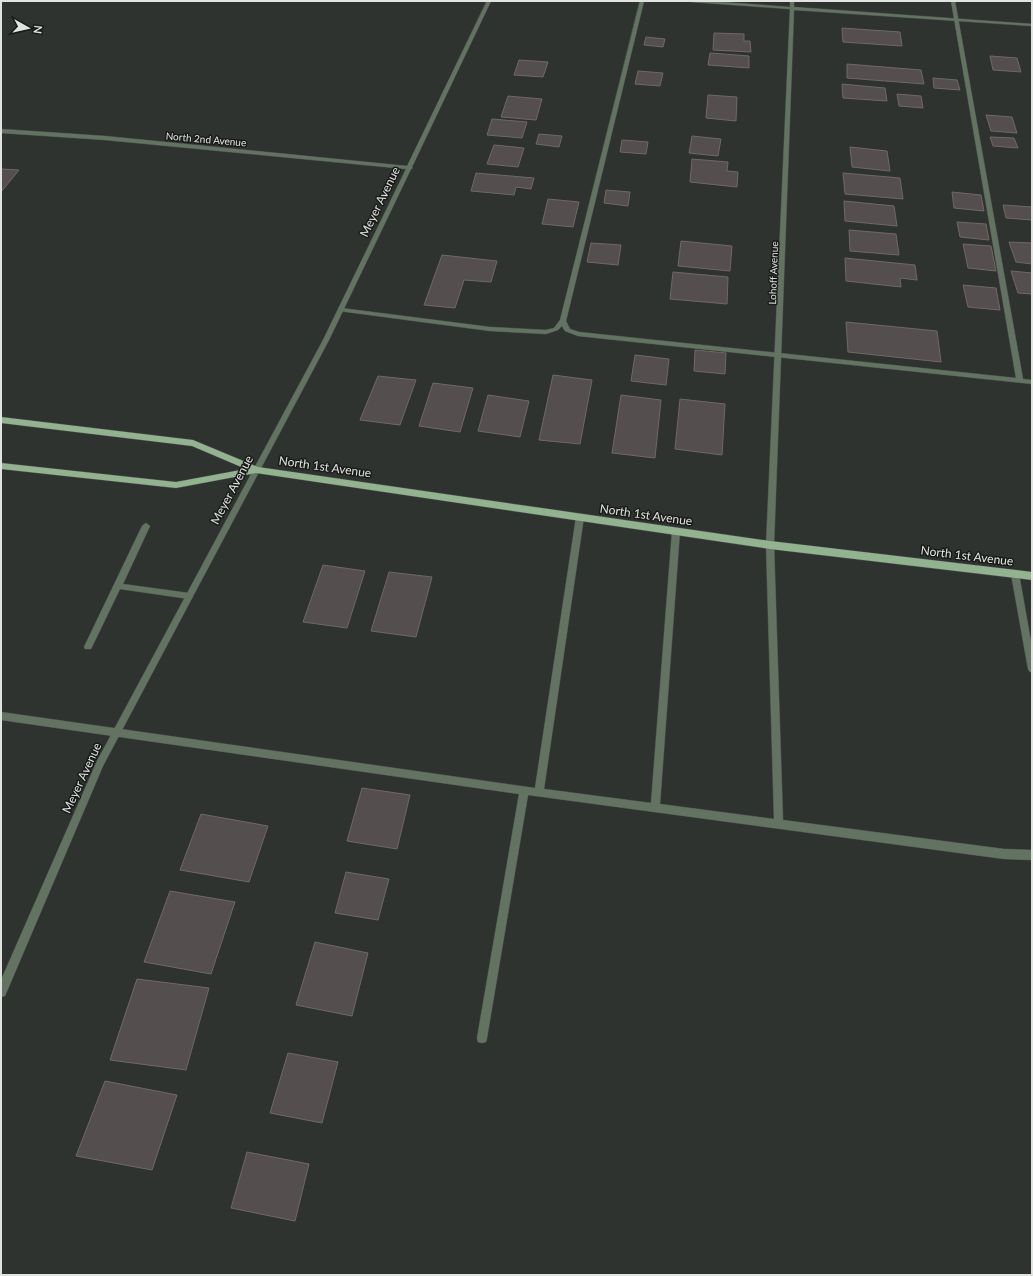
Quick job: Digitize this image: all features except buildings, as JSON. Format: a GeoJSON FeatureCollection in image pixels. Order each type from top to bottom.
{"type":"FeatureCollection","features":[{"type":"Feature","properties":{"kind":"main road","name":"North 1st Avenue"},"geometry":{"type":"LineString","coordinates":[[1,420],[193,443],[257,470],[770,545],[1032,576]]}},
{"type":"Feature","properties":{"kind":"main road","name":"North 1st Avenue"},"geometry":{"type":"LineString","coordinates":[[1,466],[176,485],[257,470]]}},
{"type":"Feature","properties":{"kind":"street","name":"Meyer Avenue"},"geometry":{"type":"LineString","coordinates":[[1,992],[100,764],[341,310],[489,1]]}},
{"type":"Feature","properties":{"kind":"street"},"geometry":{"type":"LineString","coordinates":[[341,310],[497,329],[546,332],[556,329],[562,321],[642,1]]}},
{"type":"Feature","properties":{"kind":"street"},"geometry":{"type":"LineString","coordinates":[[691,1],[1032,25]]}},
{"type":"Feature","properties":{"kind":"street","name":"Lohoff Avenue"},"geometry":{"type":"LineString","coordinates":[[779,824],[770,545],[792,1]]}},
{"type":"Feature","properties":{"kind":"street"},"geometry":{"type":"LineString","coordinates":[[953,1],[1020,381]]}},
{"type":"Feature","properties":{"kind":"street","name":"North 2nd Avenue"},"geometry":{"type":"LineString","coordinates":[[1,131],[113,139],[410,168]]}},
{"type":"Feature","properties":{"kind":"street"},"geometry":{"type":"LineString","coordinates":[[562,321],[566,330],[578,334],[1032,382]]}},
{"type":"Feature","properties":{"kind":"street"},"geometry":{"type":"LineString","coordinates":[[539,793],[580,517]]}},
{"type":"Feature","properties":{"kind":"street"},"geometry":{"type":"LineString","coordinates":[[88,647],[146,526]]}},
{"type":"Feature","properties":{"kind":"street"},"geometry":{"type":"LineString","coordinates":[[655,808],[676,531]]}},
{"type":"Feature","properties":{"kind":"street"},"geometry":{"type":"LineString","coordinates":[[1015,574],[1032,669]]}},
{"type":"Feature","properties":{"kind":"street"},"geometry":{"type":"LineString","coordinates":[[118,586],[189,596]]}},
{"type":"Feature","properties":{"kind":"street"},"geometry":{"type":"LineString","coordinates":[[1,716],[524,791],[1004,854],[1032,855]]}},
{"type":"Feature","properties":{"kind":"street"},"geometry":{"type":"LineString","coordinates":[[482,1038],[524,791]]}}]}
